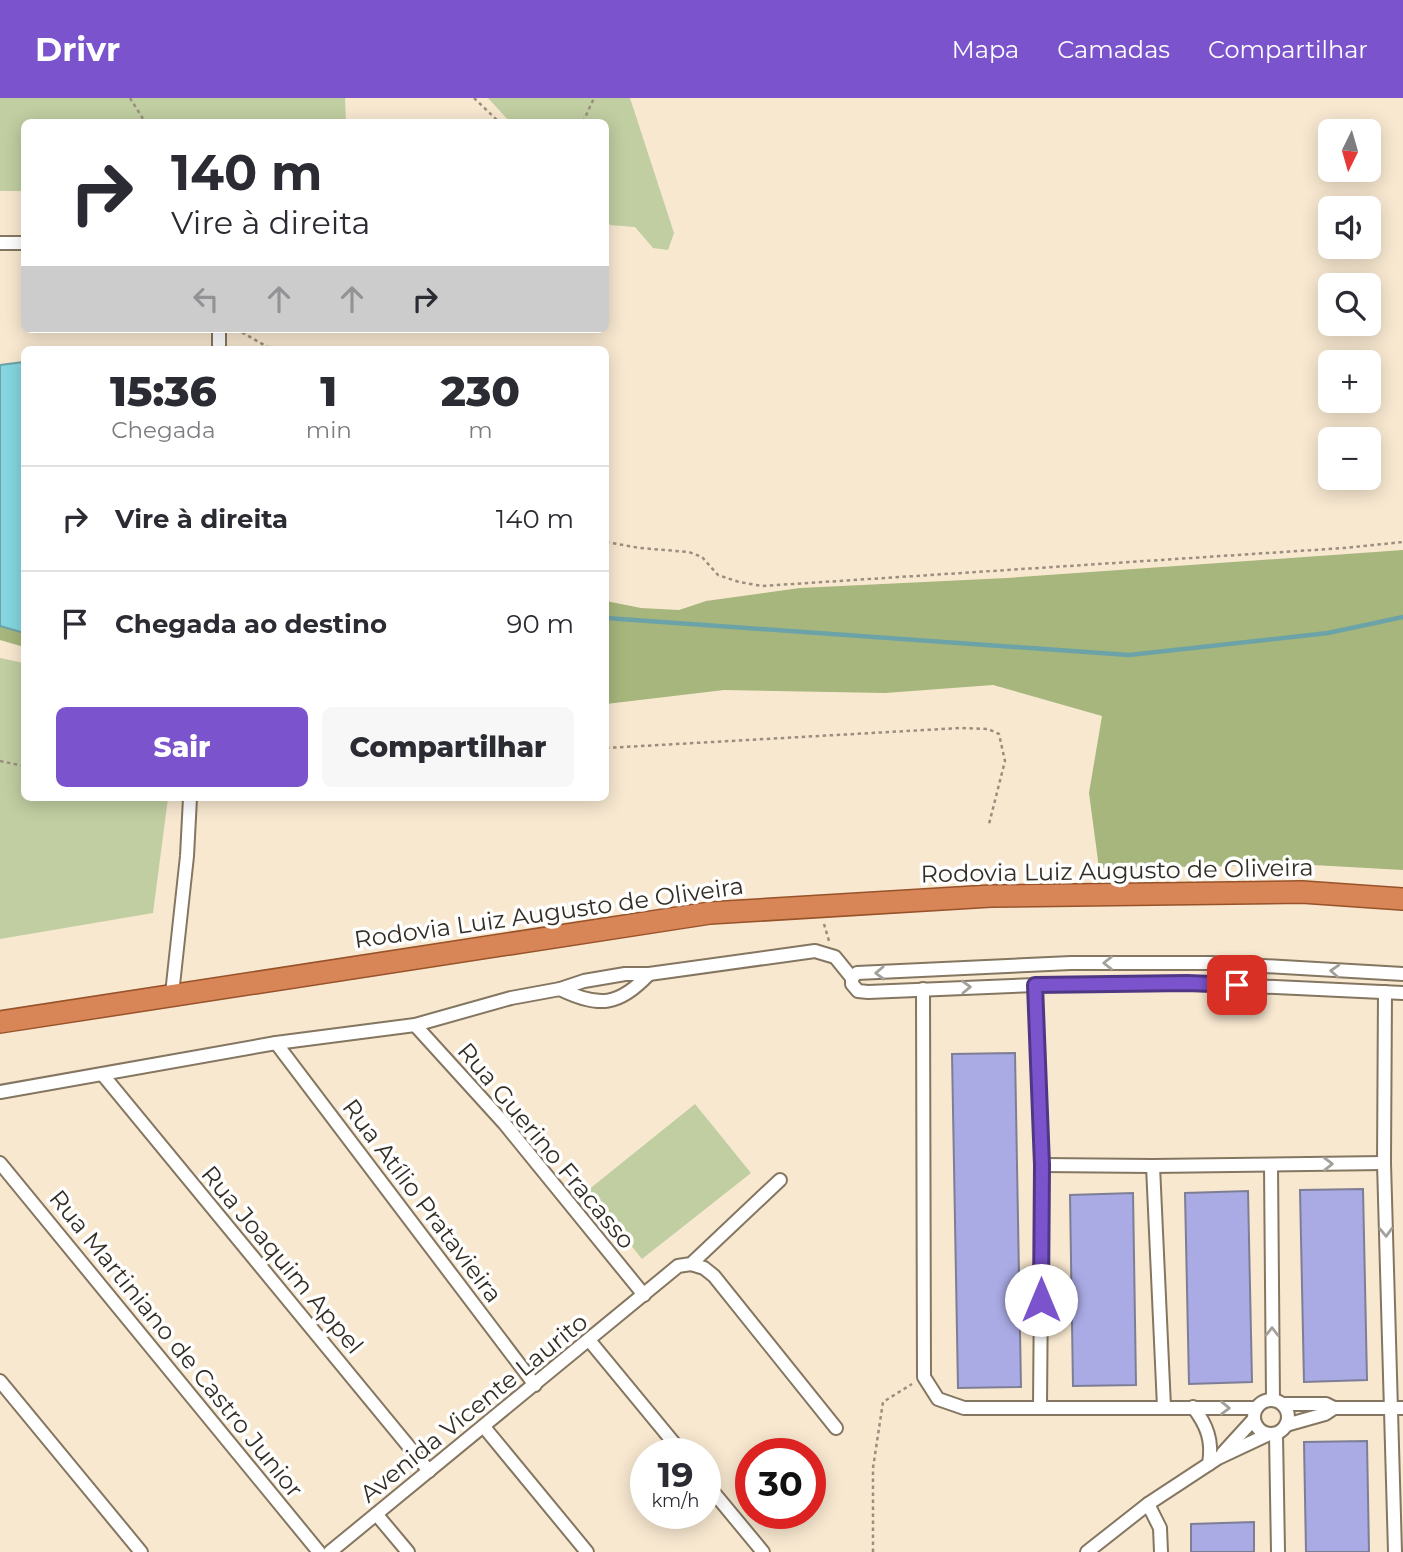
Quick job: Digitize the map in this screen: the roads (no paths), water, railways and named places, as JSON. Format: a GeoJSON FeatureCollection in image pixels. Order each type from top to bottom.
{"type":"FeatureCollection","features":[{"type":"Feature","properties":{"kind":"highway","name":"Rodovia Luiz Augusto de Oliveira"},"geometry":{"type":"LineString","coordinates":[[0,1022],[710,913],[991,896],[1302,892],[1403,899]]}},
{"type":"Feature","properties":{"kind":"street"},"geometry":{"type":"LineString","coordinates":[[0,243],[21,243]]}},
{"type":"Feature","properties":{"kind":"street"},"geometry":{"type":"LineString","coordinates":[[172,994],[187,856],[190,801]]}},
{"type":"Feature","properties":{"kind":"street"},"geometry":{"type":"LineString","coordinates":[[0,1092],[276,1043],[415,1025],[584,981],[815,951],[835,957],[852,978],[852,984],[858,991],[1187,983],[1403,993]]}},
{"type":"Feature","properties":{"kind":"street"},"geometry":{"type":"LineString","coordinates":[[852,978],[857,974],[1071,963],[1212,963],[1403,975]]}},
{"type":"Feature","properties":{"kind":"street"},"geometry":{"type":"LineString","coordinates":[[560,989],[578,997],[618,1000],[635,989],[649,974]]}},
{"type":"Feature","properties":{"kind":"street"},"geometry":{"type":"LineString","coordinates":[[1035,985],[1042,1165],[1040,1408]]}},
{"type":"Feature","properties":{"kind":"street"},"geometry":{"type":"LineString","coordinates":[[923,989],[924,1377],[938,1399],[964,1408],[1193,1407],[1255,1414]]}},
{"type":"Feature","properties":{"kind":"street"},"geometry":{"type":"LineString","coordinates":[[1385,992],[1384,1163],[1397,1408],[1395,1552]]}},
{"type":"Feature","properties":{"kind":"street","name":"Rua Guerino Fracasso"},"geometry":{"type":"LineString","coordinates":[[415,1025],[503,1123],[644,1295]]}},
{"type":"Feature","properties":{"kind":"street","name":"Rua Atílio Pratavieira"},"geometry":{"type":"LineString","coordinates":[[276,1043],[534,1385]]}},
{"type":"Feature","properties":{"kind":"street","name":"Rua Joaquim Appel"},"geometry":{"type":"LineString","coordinates":[[103,1075],[429,1471]]}},
{"type":"Feature","properties":{"kind":"street","name":"Rua Martiniano de Castro Junior"},"geometry":{"type":"LineString","coordinates":[[0,1163],[319,1552]]}},
{"type":"Feature","properties":{"kind":"street"},"geometry":{"type":"LineString","coordinates":[[1042,1165],[1384,1163]]}},
{"type":"Feature","properties":{"kind":"street"},"geometry":{"type":"LineString","coordinates":[[1271,1165],[1278,1402],[1288,1412],[1277,1431],[1278,1552]]}},
{"type":"Feature","properties":{"kind":"street"},"geometry":{"type":"LineString","coordinates":[[1153,1166],[1164,1407]]}},
{"type":"Feature","properties":{"kind":"street","name":"Avenida Vicente Laurito"},"geometry":{"type":"LineString","coordinates":[[330,1552],[678,1266],[691,1264],[780,1180]]}},
{"type":"Feature","properties":{"kind":"street"},"geometry":{"type":"LineString","coordinates":[[691,1264],[704,1268],[714,1276],[836,1428]]}},
{"type":"Feature","properties":{"kind":"street"},"geometry":{"type":"LineString","coordinates":[[589,1340],[670,1438]]}},
{"type":"Feature","properties":{"kind":"street"},"geometry":{"type":"LineString","coordinates":[[0,1381],[141,1552]]}},
{"type":"Feature","properties":{"kind":"street"},"geometry":{"type":"LineString","coordinates":[[1214,1461],[1255,1414],[1260,1403],[1326,1404],[1334,1408],[1397,1408]]}},
{"type":"Feature","properties":{"kind":"street"},"geometry":{"type":"LineString","coordinates":[[1193,1407],[1205,1422],[1214,1461]]}},
{"type":"Feature","properties":{"kind":"street"},"geometry":{"type":"LineString","coordinates":[[1087,1552],[1148,1504],[1214,1461],[1334,1408]]}},
{"type":"Feature","properties":{"kind":"street"},"geometry":{"type":"LineString","coordinates":[[1255,1414],[1258,1427],[1277,1431]]}},
{"type":"Feature","properties":{"kind":"street"},"geometry":{"type":"LineString","coordinates":[[484,1427],[587,1552]]}},
{"type":"Feature","properties":{"kind":"street"},"geometry":{"type":"LineString","coordinates":[[721,1501],[763,1552]]}},
{"type":"Feature","properties":{"kind":"street"},"geometry":{"type":"LineString","coordinates":[[1148,1504],[1160,1528],[1161,1552]]}},
{"type":"Feature","properties":{"kind":"street"},"geometry":{"type":"LineString","coordinates":[[377,1515],[408,1552]]}},
{"type":"Feature","properties":{"kind":"water"},"geometry":{"type":"Polygon","coordinates":[[[21,362],[21,632],[0,626],[0,365],[21,362]]]}},
{"type":"Feature","properties":{"kind":"waterway"},"geometry":{"type":"LineString","coordinates":[[609,618],[1129,655],[1328,633],[1403,617]]}}]}
